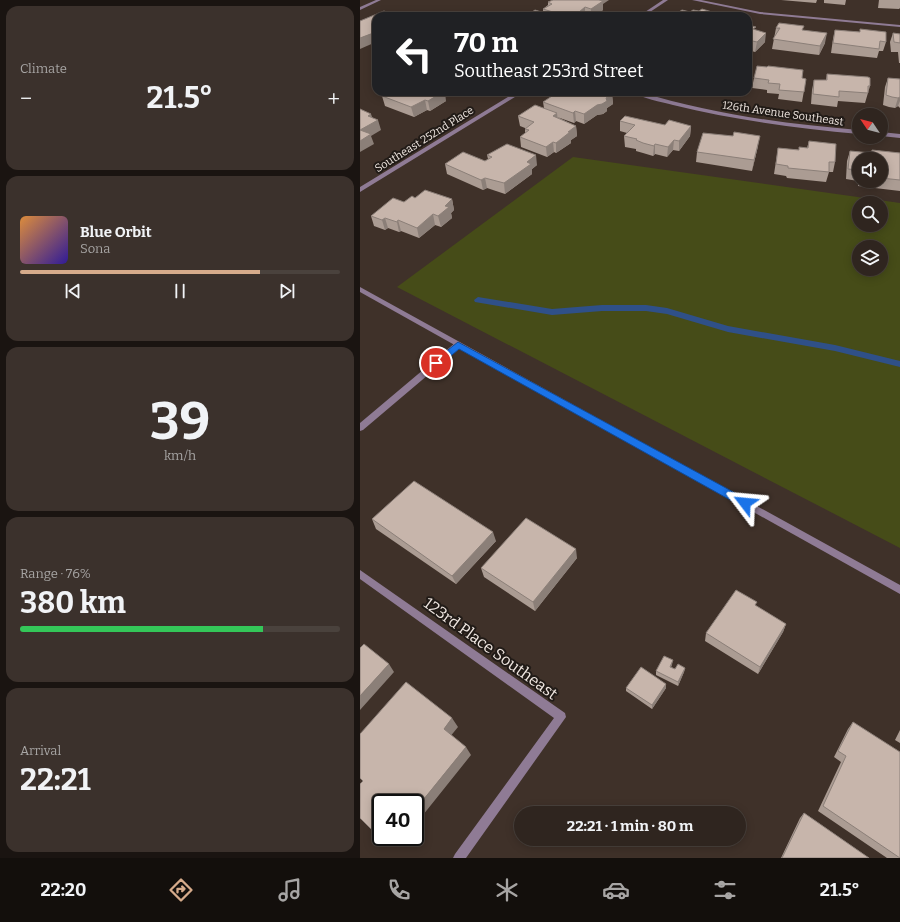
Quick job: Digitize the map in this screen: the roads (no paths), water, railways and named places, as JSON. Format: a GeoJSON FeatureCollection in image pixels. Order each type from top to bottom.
{"type":"FeatureCollection","features":[{"type":"Feature","properties":{"kind":"street"},"geometry":{"type":"LineString","coordinates":[[360,9],[379,0]]}},
{"type":"Feature","properties":{"kind":"street"},"geometry":{"type":"LineString","coordinates":[[647,12],[666,0]]}},
{"type":"Feature","properties":{"kind":"street"},"geometry":{"type":"LineString","coordinates":[[694,0],[760,13],[900,26]]}},
{"type":"Feature","properties":{"kind":"street"},"geometry":{"type":"LineString","coordinates":[[715,5],[720,0]]}},
{"type":"Feature","properties":{"kind":"street","name":"Southeast 252nd Place"},"geometry":{"type":"LineString","coordinates":[[360,190],[513,96]]}},
{"type":"Feature","properties":{"kind":"street","name":"126th Avenue Southeast"},"geometry":{"type":"LineString","coordinates":[[647,96],[674,105],[734,118],[852,131]]}},
{"type":"Feature","properties":{"kind":"street"},"geometry":{"type":"LineString","coordinates":[[888,135],[900,136]]}},
{"type":"Feature","properties":{"kind":"street"},"geometry":{"type":"LineString","coordinates":[[360,289],[458,345],[900,590]]}},
{"type":"Feature","properties":{"kind":"street"},"geometry":{"type":"LineString","coordinates":[[360,428],[458,345]]}},
{"type":"Feature","properties":{"kind":"street","name":"123rd Place Southeast"},"geometry":{"type":"LineString","coordinates":[[360,574],[561,717],[459,858]]}},
{"type":"Feature","properties":{"kind":"waterway"},"geometry":{"type":"LineString","coordinates":[[478,300],[552,312],[602,308],[646,308],[667,311],[728,329],[835,348],[900,364]]}}]}
